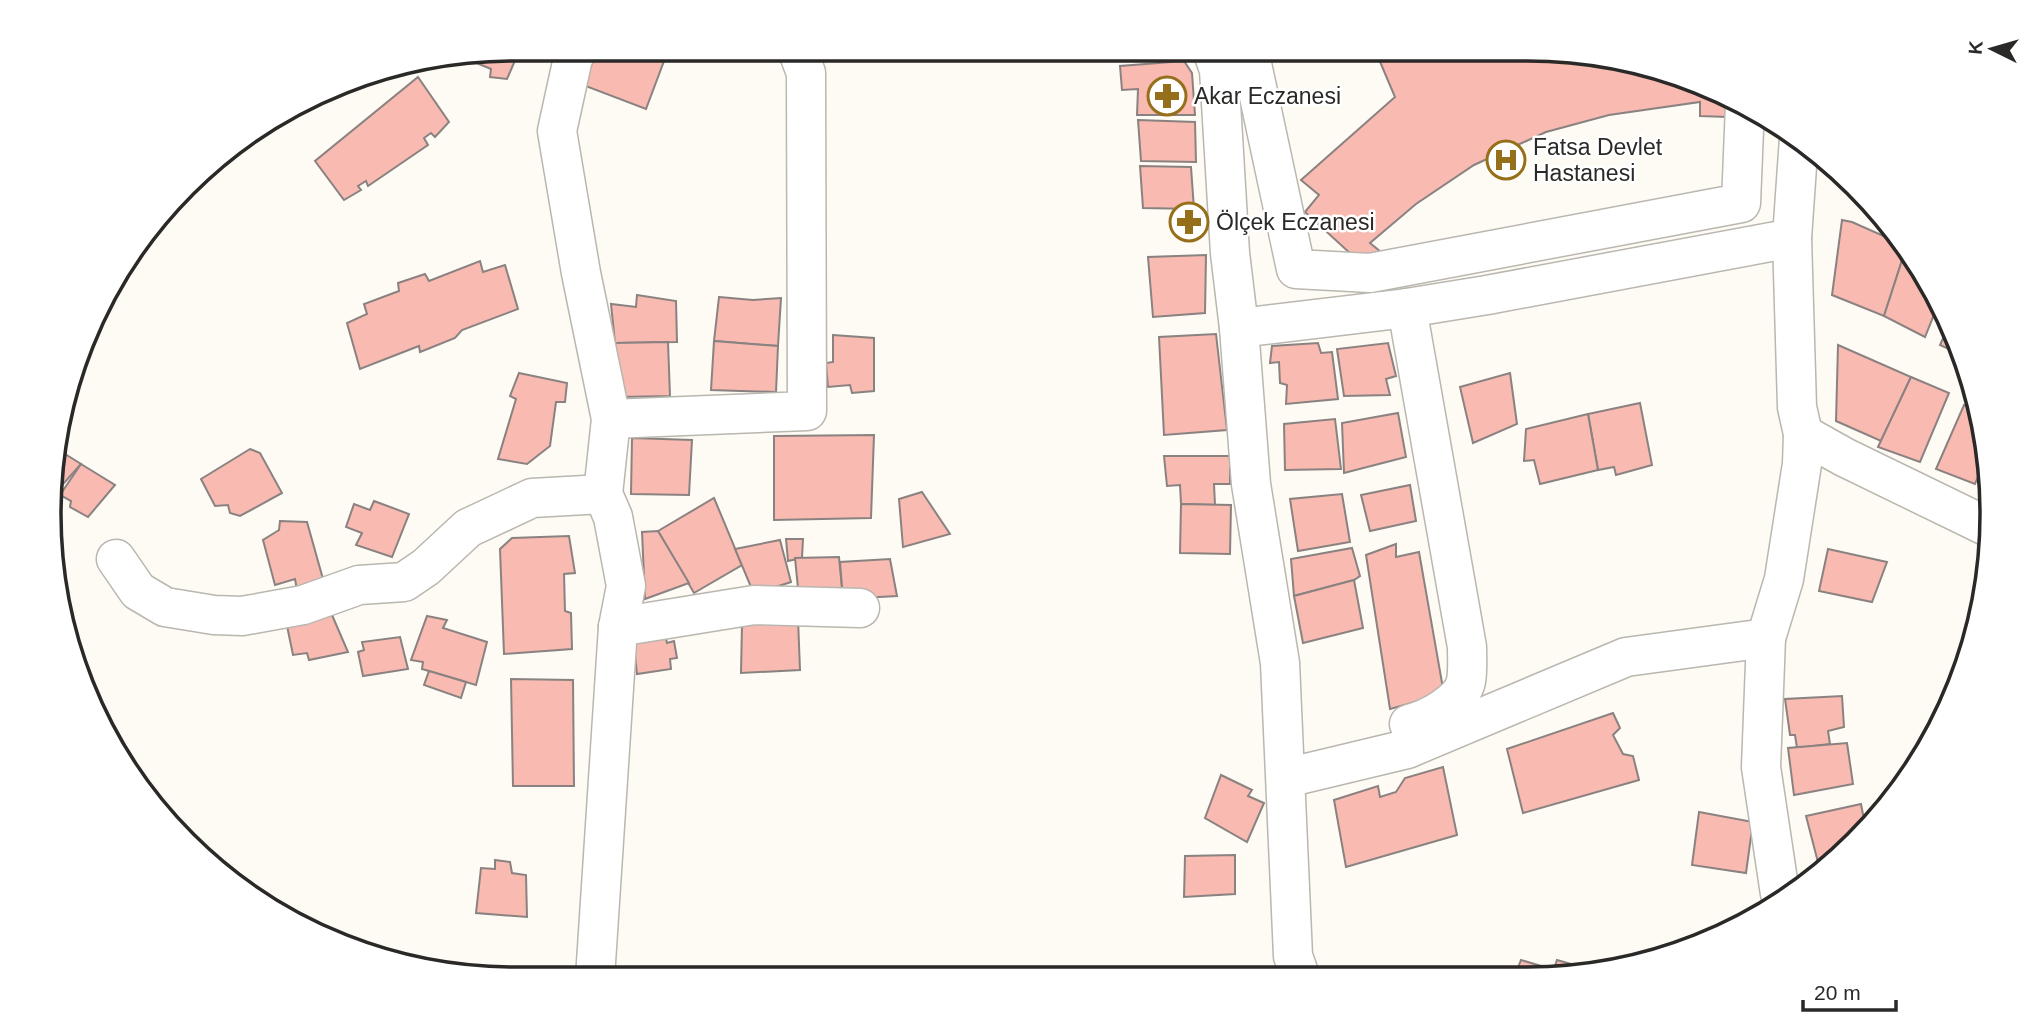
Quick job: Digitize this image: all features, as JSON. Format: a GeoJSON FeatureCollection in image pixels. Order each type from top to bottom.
{"type":"FeatureCollection","features":[{"type":"Feature","properties":{"kind":"street"},"geometry":{"type":"LineString","coordinates":[[572,61],[557,131],[581,274],[611,419],[603,494],[613,517],[626,586],[618,627],[596,967]]}},
{"type":"Feature","properties":{"kind":"street"},"geometry":{"type":"LineString","coordinates":[[611,419],[807,411],[806,73],[802,61]]}},
{"type":"Feature","properties":{"kind":"street"},"geometry":{"type":"LineString","coordinates":[[1216,61],[1219,70],[1230,253],[1239,328],[1251,484],[1280,663],[1293,956],[1297,967]]}},
{"type":"Feature","properties":{"kind":"street"},"geometry":{"type":"LineString","coordinates":[[1251,61],[1296,270],[1370,273],[1741,203],[1744,117]]}},
{"type":"Feature","properties":{"kind":"street"},"geometry":{"type":"LineString","coordinates":[[1779,890],[1761,767],[1766,638],[1784,579],[1802,464],[1803,434],[1797,407],[1792,238],[1807,159]]}},
{"type":"Feature","properties":{"kind":"street"},"geometry":{"type":"LineString","coordinates":[[1239,328],[1407,308],[1488,295],[1792,238]]}},
{"type":"Feature","properties":{"kind":"street"},"geometry":{"type":"LineString","coordinates":[[1407,308],[1467,647],[1466,684],[1450,704],[1424,720],[1405,726],[1407,749]]}},
{"type":"Feature","properties":{"kind":"street"},"geometry":{"type":"LineString","coordinates":[[1803,434],[1980,523]]}},
{"type":"Feature","properties":{"kind":"street"},"geometry":{"type":"LineString","coordinates":[[116,559],[138,591],[165,607],[242,616],[303,605],[359,585],[404,582],[468,528],[532,498],[603,494]]}},
{"type":"Feature","properties":{"kind":"street"},"geometry":{"type":"LineString","coordinates":[[618,627],[754,605],[860,608]]}},
{"type":"Feature","properties":{"kind":"street"},"geometry":{"type":"LineString","coordinates":[[1286,778],[1407,749],[1626,657],[1766,638]]}},
{"type":"Feature","properties":{"kind":"building"},"geometry":{"type":"Polygon","coordinates":[[[515,61],[507,79],[490,77],[491,69],[476,63],[515,61]]]}},
{"type":"Feature","properties":{"kind":"building"},"geometry":{"type":"Polygon","coordinates":[[[593,61],[664,61],[646,109],[583,85],[593,61]]]}},
{"type":"Feature","properties":{"kind":"building"},"geometry":{"type":"Polygon","coordinates":[[[1184,61],[1192,73],[1195,115],[1137,115],[1138,89],[1122,90],[1120,66],[1184,61]]]}},
{"type":"Feature","properties":{"kind":"building"},"geometry":{"type":"Polygon","coordinates":[[[1380,61],[1557,62],[1615,70],[1673,85],[1727,108],[1727,117],[1700,116],[1700,102],[1609,115],[1546,132],[1474,165],[1416,204],[1370,243],[1381,252],[1364,266],[1305,212],[1319,195],[1301,180],[1395,97],[1380,61]]]}},
{"type":"Feature","properties":{"kind":"building"},"geometry":{"type":"Polygon","coordinates":[[[418,77],[449,122],[435,137],[431,133],[424,138],[428,145],[368,186],[366,181],[358,186],[361,190],[344,200],[315,161],[418,77]]]}},
{"type":"Feature","properties":{"kind":"building"},"geometry":{"type":"Polygon","coordinates":[[[1138,120],[1195,122],[1196,162],[1141,161],[1138,120]]]}},
{"type":"Feature","properties":{"kind":"building"},"geometry":{"type":"Polygon","coordinates":[[[1140,166],[1191,167],[1194,209],[1143,208],[1140,166]]]}},
{"type":"Feature","properties":{"kind":"building"},"geometry":{"type":"Polygon","coordinates":[[[1842,220],[1885,236],[1902,261],[1884,316],[1832,295],[1842,220]]]}},
{"type":"Feature","properties":{"kind":"building"},"geometry":{"type":"Polygon","coordinates":[[[1206,255],[1205,313],[1153,317],[1148,257],[1206,255]]]}},
{"type":"Feature","properties":{"kind":"building"},"geometry":{"type":"Polygon","coordinates":[[[480,261],[483,272],[505,265],[518,309],[462,330],[455,338],[420,352],[419,346],[360,369],[347,323],[367,314],[364,304],[399,291],[398,283],[425,274],[429,281],[480,261]]]}},
{"type":"Feature","properties":{"kind":"building"},"geometry":{"type":"Polygon","coordinates":[[[1902,261],[1934,315],[1925,337],[1884,316],[1902,261]]]}},
{"type":"Feature","properties":{"kind":"building"},"geometry":{"type":"Polygon","coordinates":[[[637,295],[676,301],[677,342],[615,343],[611,304],[636,307],[637,295]]]}},
{"type":"Feature","properties":{"kind":"building"},"geometry":{"type":"Polygon","coordinates":[[[719,297],[753,300],[781,298],[778,346],[714,341],[719,297]]]}},
{"type":"Feature","properties":{"kind":"building"},"geometry":{"type":"Polygon","coordinates":[[[1216,334],[1227,430],[1164,435],[1159,337],[1216,334]]]}},
{"type":"Feature","properties":{"kind":"building"},"geometry":{"type":"Polygon","coordinates":[[[833,335],[874,338],[874,391],[852,393],[850,385],[828,387],[826,363],[833,362],[833,335]]]}},
{"type":"Feature","properties":{"kind":"building"},"geometry":{"type":"Polygon","coordinates":[[[1943,337],[1948,349],[1940,345],[1943,337]]]}},
{"type":"Feature","properties":{"kind":"building"},"geometry":{"type":"Polygon","coordinates":[[[714,341],[778,346],[776,392],[711,390],[714,341]]]}},
{"type":"Feature","properties":{"kind":"building"},"geometry":{"type":"Polygon","coordinates":[[[668,342],[670,396],[619,397],[615,343],[668,342]]]}},
{"type":"Feature","properties":{"kind":"building"},"geometry":{"type":"Polygon","coordinates":[[[1318,343],[1321,353],[1332,352],[1338,399],[1286,404],[1287,385],[1280,383],[1279,362],[1270,363],[1272,346],[1318,343]]]}},
{"type":"Feature","properties":{"kind":"building"},"geometry":{"type":"Polygon","coordinates":[[[1388,343],[1396,376],[1386,379],[1390,395],[1344,396],[1337,349],[1388,343]]]}},
{"type":"Feature","properties":{"kind":"building"},"geometry":{"type":"Polygon","coordinates":[[[1838,345],[1911,377],[1881,441],[1836,421],[1838,345]]]}},
{"type":"Feature","properties":{"kind":"building"},"geometry":{"type":"Polygon","coordinates":[[[519,373],[567,383],[565,402],[556,402],[550,446],[527,464],[498,459],[516,399],[510,396],[519,373]]]}},
{"type":"Feature","properties":{"kind":"building"},"geometry":{"type":"Polygon","coordinates":[[[1510,373],[1517,424],[1473,443],[1460,387],[1510,373]]]}},
{"type":"Feature","properties":{"kind":"building"},"geometry":{"type":"Polygon","coordinates":[[[1911,377],[1949,393],[1920,462],[1878,447],[1911,377]]]}},
{"type":"Feature","properties":{"kind":"building"},"geometry":{"type":"Polygon","coordinates":[[[1640,403],[1652,465],[1616,475],[1614,467],[1598,470],[1588,414],[1640,403]]]}},
{"type":"Feature","properties":{"kind":"building"},"geometry":{"type":"Polygon","coordinates":[[[1964,405],[1966,406],[1976,455],[1978,476],[1975,484],[1936,469],[1964,405]]]}},
{"type":"Feature","properties":{"kind":"building"},"geometry":{"type":"Polygon","coordinates":[[[1398,413],[1406,457],[1344,473],[1342,423],[1398,413]]]}},
{"type":"Feature","properties":{"kind":"building"},"geometry":{"type":"Polygon","coordinates":[[[1588,414],[1598,470],[1540,484],[1534,460],[1524,461],[1526,429],[1588,414]]]}},
{"type":"Feature","properties":{"kind":"building"},"geometry":{"type":"Polygon","coordinates":[[[1335,419],[1341,469],[1285,470],[1284,424],[1335,419]]]}},
{"type":"Feature","properties":{"kind":"building"},"geometry":{"type":"Polygon","coordinates":[[[874,435],[871,518],[774,520],[774,436],[874,435]]]}},
{"type":"Feature","properties":{"kind":"building"},"geometry":{"type":"Polygon","coordinates":[[[632,438],[692,440],[689,495],[631,494],[632,438]]]}},
{"type":"Feature","properties":{"kind":"building"},"geometry":{"type":"Polygon","coordinates":[[[250,449],[260,453],[282,493],[240,516],[230,513],[228,505],[215,506],[201,479],[250,449]]]}},
{"type":"Feature","properties":{"kind":"building"},"geometry":{"type":"Polygon","coordinates":[[[65,454],[81,464],[62,485],[65,454]]]}},
{"type":"Feature","properties":{"kind":"building"},"geometry":{"type":"Polygon","coordinates":[[[1164,456],[1230,456],[1230,484],[1214,484],[1215,505],[1181,504],[1180,485],[1167,486],[1164,456]]]}},
{"type":"Feature","properties":{"kind":"building"},"geometry":{"type":"Polygon","coordinates":[[[81,464],[115,485],[88,517],[70,507],[71,501],[62,496],[81,464]]]}},
{"type":"Feature","properties":{"kind":"building"},"geometry":{"type":"Polygon","coordinates":[[[1410,485],[1416,521],[1370,531],[1361,495],[1410,485]]]}},
{"type":"Feature","properties":{"kind":"building"},"geometry":{"type":"Polygon","coordinates":[[[922,492],[950,534],[903,547],[899,499],[922,492]]]}},
{"type":"Feature","properties":{"kind":"building"},"geometry":{"type":"Polygon","coordinates":[[[1342,494],[1350,542],[1298,551],[1290,499],[1342,494]]]}},
{"type":"Feature","properties":{"kind":"building"},"geometry":{"type":"Polygon","coordinates":[[[714,498],[742,565],[694,593],[658,531],[714,498]]]}},
{"type":"Feature","properties":{"kind":"building"},"geometry":{"type":"Polygon","coordinates":[[[374,501],[409,514],[392,557],[356,545],[362,533],[346,527],[354,504],[370,510],[374,501]]]}},
{"type":"Feature","properties":{"kind":"building"},"geometry":{"type":"Polygon","coordinates":[[[1181,504],[1231,505],[1230,554],[1180,553],[1181,504]]]}},
{"type":"Feature","properties":{"kind":"building"},"geometry":{"type":"Polygon","coordinates":[[[280,521],[307,522],[323,579],[297,590],[295,579],[275,585],[263,540],[279,530],[280,521]]]}},
{"type":"Feature","properties":{"kind":"building"},"geometry":{"type":"Polygon","coordinates":[[[658,531],[689,583],[645,599],[642,532],[658,531]]]}},
{"type":"Feature","properties":{"kind":"building"},"geometry":{"type":"Polygon","coordinates":[[[569,536],[575,573],[564,574],[565,611],[571,613],[572,649],[504,654],[500,549],[512,538],[569,536]]]}},
{"type":"Feature","properties":{"kind":"building"},"geometry":{"type":"Polygon","coordinates":[[[786,539],[803,539],[802,558],[788,561],[786,539]]]}},
{"type":"Feature","properties":{"kind":"building"},"geometry":{"type":"Polygon","coordinates":[[[780,540],[791,582],[754,594],[735,549],[780,540]]]}},
{"type":"Feature","properties":{"kind":"building"},"geometry":{"type":"Polygon","coordinates":[[[1396,544],[1396,557],[1419,552],[1444,694],[1390,709],[1366,555],[1396,544]]]}},
{"type":"Feature","properties":{"kind":"building"},"geometry":{"type":"Polygon","coordinates":[[[1352,548],[1360,576],[1294,596],[1291,559],[1352,548]]]}},
{"type":"Feature","properties":{"kind":"building"},"geometry":{"type":"Polygon","coordinates":[[[1828,549],[1887,562],[1872,602],[1819,591],[1828,549]]]}},
{"type":"Feature","properties":{"kind":"building"},"geometry":{"type":"Polygon","coordinates":[[[839,557],[843,599],[799,598],[795,558],[839,557]]]}},
{"type":"Feature","properties":{"kind":"building"},"geometry":{"type":"Polygon","coordinates":[[[890,559],[897,596],[843,599],[840,562],[890,559]]]}},
{"type":"Feature","properties":{"kind":"building"},"geometry":{"type":"Polygon","coordinates":[[[1354,580],[1363,628],[1303,643],[1294,596],[1354,580]]]}},
{"type":"Feature","properties":{"kind":"building"},"geometry":{"type":"Polygon","coordinates":[[[332,615],[348,652],[309,660],[307,653],[293,655],[286,621],[332,615]]]}},
{"type":"Feature","properties":{"kind":"building"},"geometry":{"type":"Polygon","coordinates":[[[427,616],[447,620],[443,628],[487,642],[476,685],[422,669],[423,662],[411,660],[427,616]]]}},
{"type":"Feature","properties":{"kind":"building"},"geometry":{"type":"Polygon","coordinates":[[[798,619],[800,670],[741,673],[742,624],[798,619]]]}},
{"type":"Feature","properties":{"kind":"building"},"geometry":{"type":"Polygon","coordinates":[[[664,630],[667,643],[674,641],[677,658],[670,659],[671,669],[637,674],[633,638],[664,630]]]}},
{"type":"Feature","properties":{"kind":"building"},"geometry":{"type":"Polygon","coordinates":[[[400,637],[408,669],[363,676],[358,652],[364,650],[362,642],[400,637]]]}},
{"type":"Feature","properties":{"kind":"building"},"geometry":{"type":"Polygon","coordinates":[[[429,671],[466,682],[461,698],[424,685],[429,671]]]}},
{"type":"Feature","properties":{"kind":"building"},"geometry":{"type":"Polygon","coordinates":[[[511,679],[573,680],[574,786],[513,786],[511,679]]]}},
{"type":"Feature","properties":{"kind":"building"},"geometry":{"type":"Polygon","coordinates":[[[1842,696],[1844,727],[1828,731],[1830,744],[1797,748],[1795,735],[1790,735],[1785,699],[1842,696]]]}},
{"type":"Feature","properties":{"kind":"building"},"geometry":{"type":"Polygon","coordinates":[[[1613,713],[1620,728],[1613,735],[1623,754],[1633,756],[1639,780],[1523,813],[1507,749],[1613,713]]]}},
{"type":"Feature","properties":{"kind":"building"},"geometry":{"type":"Polygon","coordinates":[[[1847,743],[1853,784],[1794,795],[1788,748],[1847,743]]]}},
{"type":"Feature","properties":{"kind":"building"},"geometry":{"type":"Polygon","coordinates":[[[1443,767],[1457,835],[1346,867],[1334,800],[1378,786],[1380,797],[1396,792],[1405,778],[1443,767]]]}},
{"type":"Feature","properties":{"kind":"building"},"geometry":{"type":"Polygon","coordinates":[[[1221,775],[1252,790],[1248,796],[1264,803],[1247,842],[1205,818],[1221,775]]]}},
{"type":"Feature","properties":{"kind":"building"},"geometry":{"type":"Polygon","coordinates":[[[1861,804],[1863,817],[1818,861],[1806,816],[1861,804]]]}},
{"type":"Feature","properties":{"kind":"building"},"geometry":{"type":"Polygon","coordinates":[[[1699,812],[1753,822],[1746,873],[1692,865],[1699,812]]]}},
{"type":"Feature","properties":{"kind":"building"},"geometry":{"type":"Polygon","coordinates":[[[1235,855],[1235,894],[1184,897],[1185,856],[1235,855]]]}},
{"type":"Feature","properties":{"kind":"building"},"geometry":{"type":"Polygon","coordinates":[[[495,860],[510,862],[512,873],[526,875],[527,917],[476,913],[481,868],[495,869],[495,860]]]}},
{"type":"Feature","properties":{"kind":"building"},"geometry":{"type":"Polygon","coordinates":[[[1521,960],[1541,966],[1541,967],[1518,967],[1521,960]]]}},
{"type":"Feature","properties":{"kind":"building"},"geometry":{"type":"Polygon","coordinates":[[[1557,960],[1572,964],[1557,966],[1557,960]]]}},
{"type":"Feature","properties":{"kind":"place","name":"Akar Eczanesi"},"geometry":{"type":"Point","coordinates":[1167,96]}},
{"type":"Feature","properties":{"kind":"place","name":"Fatsa Devlet Hastanesi"},"geometry":{"type":"Point","coordinates":[1506,160]}},
{"type":"Feature","properties":{"kind":"place","name":"Ölçek Eczanesi"},"geometry":{"type":"Point","coordinates":[1189,222]}}]}
